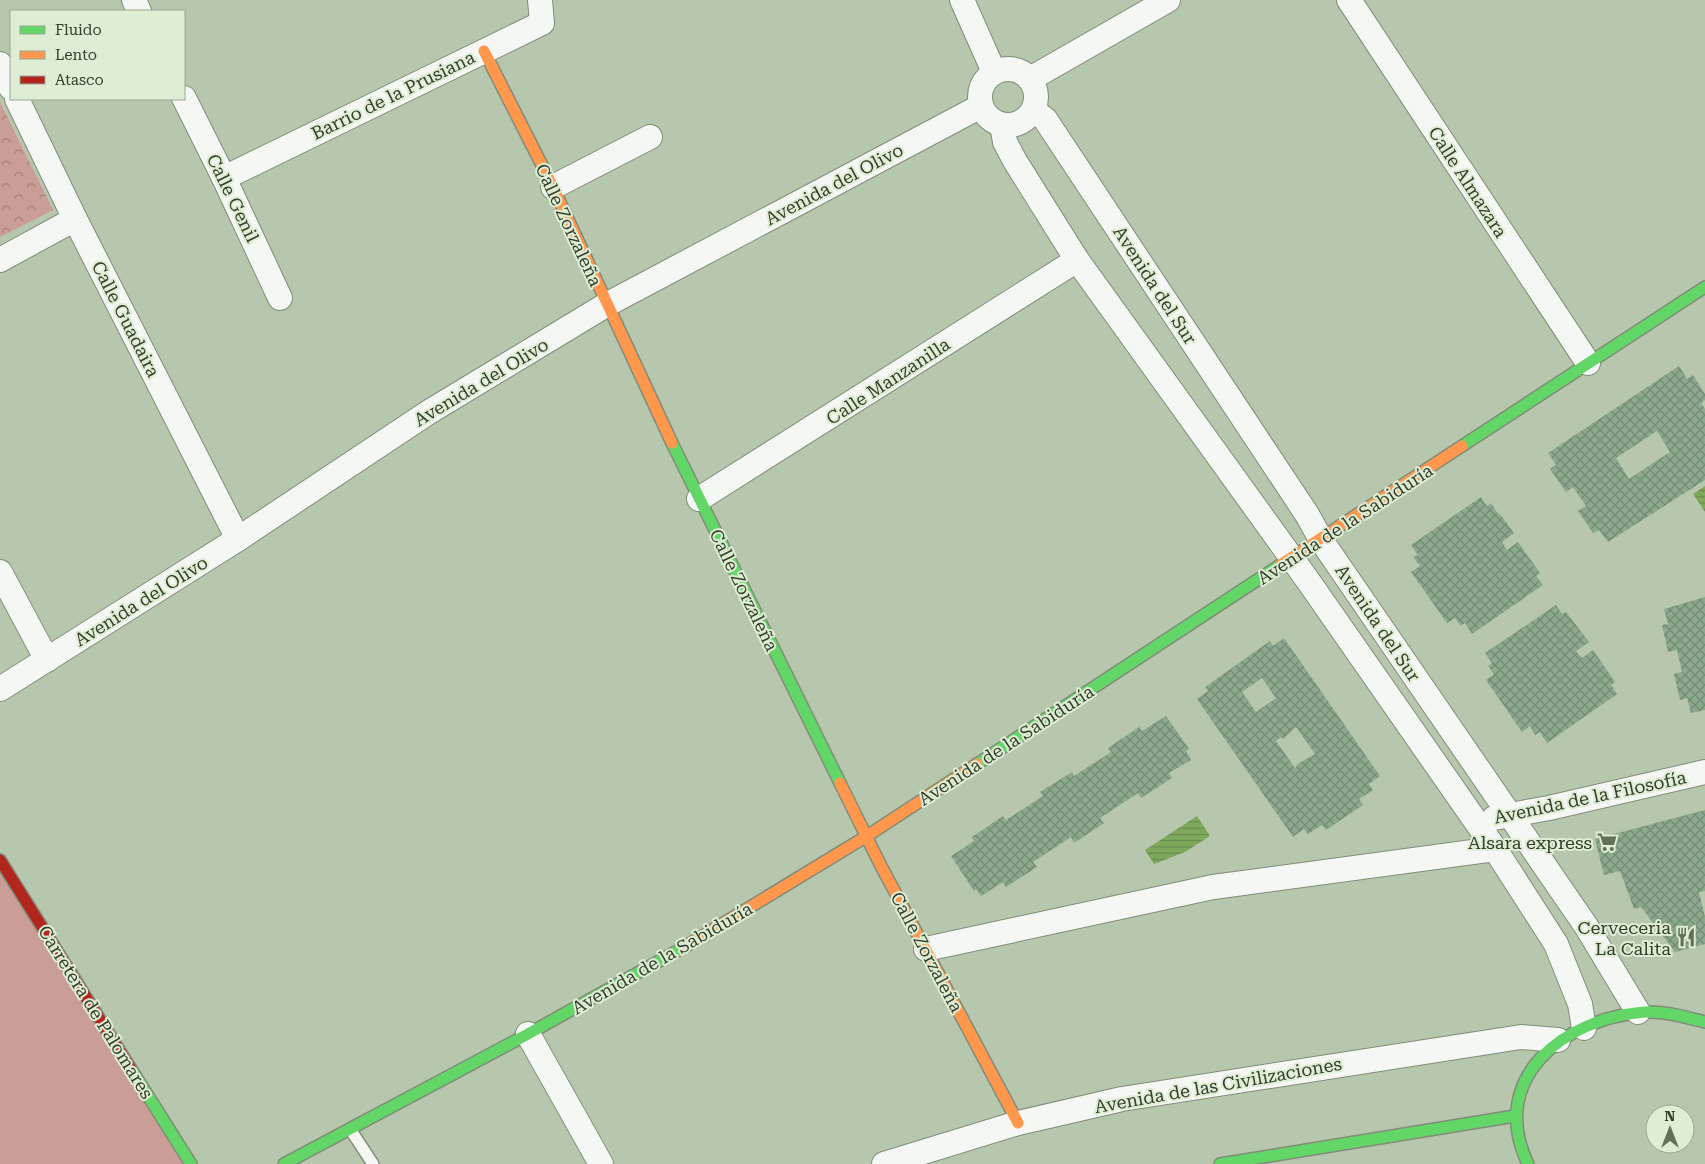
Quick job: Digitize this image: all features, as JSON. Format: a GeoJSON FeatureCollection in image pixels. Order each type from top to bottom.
{"type":"FeatureCollection","features":[{"type":"Feature","properties":{"kind":"street","name":"Barrio de la Prusiana"},"geometry":{"type":"LineString","coordinates":[[224,178],[542,23],[540,0]]}},
{"type":"Feature","properties":{"kind":"street"},"geometry":{"type":"LineString","coordinates":[[962,0],[994,72]]}},
{"type":"Feature","properties":{"kind":"street"},"geometry":{"type":"LineString","coordinates":[[1030,79],[1168,0]]}},
{"type":"Feature","properties":{"kind":"street","name":"Calle Almazara"},"geometry":{"type":"LineString","coordinates":[[1349,0],[1588,363]]}},
{"type":"Feature","properties":{"kind":"street","name":"Calle Zorzaleña"},"geometry":{"type":"LineString","coordinates":[[484,51],[553,187],[606,306],[699,500],[867,836],[1018,1123]]}},
{"type":"Feature","properties":{"kind":"street"},"geometry":{"type":"LineString","coordinates":[[0,64],[10,86]]}},
{"type":"Feature","properties":{"kind":"street"},"geometry":{"type":"LineString","coordinates":[[1007,68],[1020,71],[1030,79],[1037,99],[1034,110],[1026,119],[1014,125],[1002,125],[993,121],[981,106],[980,93],[984,81],[994,72],[1007,68]]}},
{"type":"Feature","properties":{"kind":"street","name":"Calle Guadaira"},"geometry":{"type":"LineString","coordinates":[[17,100],[75,220],[238,539]]}},
{"type":"Feature","properties":{"kind":"street","name":"Calle Genil"},"geometry":{"type":"LineString","coordinates":[[185,100],[280,298]]}},
{"type":"Feature","properties":{"kind":"street","name":"Avenida del Olivo"},"geometry":{"type":"LineString","coordinates":[[0,689],[238,539],[429,412],[606,306],[981,106]]}},
{"type":"Feature","properties":{"kind":"street","name":"Avenida del Sur"},"geometry":{"type":"LineString","coordinates":[[1034,110],[1045,119],[1297,500],[1321,540],[1586,926],[1638,1012]]}},
{"type":"Feature","properties":{"kind":"street","name":"Avenida del Sur"},"geometry":{"type":"LineString","coordinates":[[1002,125],[1005,142],[1015,161],[1077,260],[1292,559],[1495,850],[1556,944],[1580,1004],[1584,1028]]}},
{"type":"Feature","properties":{"kind":"street"},"geometry":{"type":"LineString","coordinates":[[553,187],[650,137]]}},
{"type":"Feature","properties":{"kind":"street"},"geometry":{"type":"LineString","coordinates":[[0,260],[75,220]]}},
{"type":"Feature","properties":{"kind":"street","name":"Calle Manzanilla"},"geometry":{"type":"LineString","coordinates":[[699,500],[1077,260]]}},
{"type":"Feature","properties":{"kind":"street","name":"Avenida de la Sabiduría"},"geometry":{"type":"LineString","coordinates":[[284,1164],[528,1034],[722,927],[867,836],[1705,288]]}},
{"type":"Feature","properties":{"kind":"street"},"geometry":{"type":"LineString","coordinates":[[0,572],[46,660]]}},
{"type":"Feature","properties":{"kind":"street","name":"Avenida de la Filosofía"},"geometry":{"type":"LineString","coordinates":[[1474,821],[1705,772]]}},
{"type":"Feature","properties":{"kind":"street"},"geometry":{"type":"LineString","coordinates":[[926,949],[1213,887],[1495,850]]}},
{"type":"Feature","properties":{"kind":"street","name":"Carretera de Palomares"},"geometry":{"type":"LineString","coordinates":[[0,860],[191,1164]]}},
{"type":"Feature","properties":{"kind":"street"},"geometry":{"type":"LineString","coordinates":[[1677,1015],[1705,1008]]}},
{"type":"Feature","properties":{"kind":"street"},"geometry":{"type":"LineString","coordinates":[[1528,1164],[1521,1150],[1515,1116],[1521,1092],[1535,1066],[1558,1040],[1584,1028],[1638,1012],[1677,1015],[1705,1022]]}},
{"type":"Feature","properties":{"kind":"street"},"geometry":{"type":"LineString","coordinates":[[528,1034],[601,1164]]}},
{"type":"Feature","properties":{"kind":"street","name":"Avenida de las Civilizaciones"},"geometry":{"type":"LineString","coordinates":[[884,1164],[1018,1123],[1122,1099],[1521,1037],[1558,1040]]}},
{"type":"Feature","properties":{"kind":"street"},"geometry":{"type":"LineString","coordinates":[[1220,1164],[1515,1116]]}},
{"type":"Feature","properties":{"kind":"lane"},"geometry":{"type":"LineString","coordinates":[[350,1129],[373,1164]]}},
{"type":"Feature","properties":{"kind":"green space"},"geometry":{"type":"Polygon","coordinates":[[[0,102],[53,210],[0,237],[0,102]]]}},
{"type":"Feature","properties":{"kind":"green space"},"geometry":{"type":"Polygon","coordinates":[[[0,856],[191,1164],[0,1164],[0,856]]]}},
{"type":"Feature","properties":{"kind":"shaded area"},"geometry":{"type":"Polygon","coordinates":[[[1705,486],[1705,512],[1693,494],[1705,486]]]}},
{"type":"Feature","properties":{"kind":"shaded area"},"geometry":{"type":"Polygon","coordinates":[[[1197,816],[1210,836],[1185,852],[1154,864],[1145,850],[1197,816]]]}},
{"type":"Feature","properties":{"kind":"building"},"geometry":{"type":"Polygon","coordinates":[[[1679,366],[1687,379],[1693,375],[1705,394],[1705,400],[1701,403],[1705,409],[1705,480],[1608,542],[1599,530],[1593,533],[1578,511],[1586,506],[1573,487],[1566,492],[1550,469],[1556,465],[1548,453],[1679,366]],[[1657,431],[1616,458],[1629,479],[1670,452],[1657,431]]]}},
{"type":"Feature","properties":{"kind":"building"},"geometry":{"type":"Polygon","coordinates":[[[1481,497],[1487,506],[1491,503],[1514,533],[1502,542],[1507,550],[1518,542],[1540,573],[1536,576],[1543,585],[1472,634],[1465,623],[1461,626],[1455,618],[1447,623],[1411,572],[1420,566],[1413,557],[1418,555],[1411,545],[1481,497]]]}},
{"type":"Feature","properties":{"kind":"building"},"geometry":{"type":"Polygon","coordinates":[[[1705,597],[1705,710],[1691,713],[1687,698],[1680,700],[1674,674],[1682,672],[1677,650],[1668,652],[1662,625],[1668,624],[1664,609],[1705,597]]]}},
{"type":"Feature","properties":{"kind":"building"},"geometry":{"type":"Polygon","coordinates":[[[1556,605],[1562,614],[1566,612],[1589,642],[1576,651],[1582,658],[1593,650],[1615,682],[1611,685],[1617,694],[1547,743],[1540,732],[1535,735],[1530,726],[1522,732],[1486,680],[1494,674],[1488,666],[1492,663],[1485,653],[1556,605]]]}},
{"type":"Feature","properties":{"kind":"building"},"geometry":{"type":"Polygon","coordinates":[[[1284,638],[1380,776],[1369,784],[1373,790],[1359,799],[1363,805],[1326,830],[1322,825],[1308,834],[1304,829],[1293,837],[1197,699],[1208,691],[1205,687],[1270,641],[1273,646],[1284,638]],[[1262,678],[1242,692],[1256,712],[1276,698],[1262,678]],[[1296,727],[1283,739],[1281,737],[1276,741],[1295,768],[1299,763],[1315,754],[1296,727]]]}},
{"type":"Feature","properties":{"kind":"building"},"geometry":{"type":"Polygon","coordinates":[[[1166,716],[1189,749],[1186,751],[1191,760],[1169,773],[1172,778],[1141,798],[1138,793],[1100,818],[1104,823],[1074,843],[1071,837],[1033,862],[1037,867],[1006,887],[1003,882],[981,896],[976,889],[974,891],[951,856],[974,841],[972,837],[1003,816],[1006,820],[1043,796],[1040,792],[1072,772],[1074,776],[1111,752],[1108,748],[1139,727],[1142,731],[1166,716]]]}},
{"type":"Feature","properties":{"kind":"building"},"geometry":{"type":"Polygon","coordinates":[[[1705,810],[1705,891],[1699,892],[1705,917],[1705,944],[1675,952],[1641,907],[1634,909],[1620,871],[1604,875],[1595,839],[1705,810]]]}},
{"type":"Feature","properties":{"kind":"traffic: fast"},"geometry":{"type":"LineString","coordinates":[[1462,446],[1705,287]]}},
{"type":"Feature","properties":{"kind":"traffic: fast"},"geometry":{"type":"LineString","coordinates":[[672,443],[840,783]]}},
{"type":"Feature","properties":{"kind":"traffic: fast"},"geometry":{"type":"LineString","coordinates":[[977,764],[1280,565]]}},
{"type":"Feature","properties":{"kind":"traffic: fast"},"geometry":{"type":"LineString","coordinates":[[284,1164],[528,1034],[686,946]]}},
{"type":"Feature","properties":{"kind":"traffic: fast"},"geometry":{"type":"LineString","coordinates":[[1528,1164],[1518,1133],[1518,1105],[1526,1080],[1541,1058],[1562,1040],[1587,1026],[1615,1017],[1645,1012],[1668,1013],[1705,1022]]}},
{"type":"Feature","properties":{"kind":"traffic: fast"},"geometry":{"type":"LineString","coordinates":[[131,1069],[191,1164]]}},
{"type":"Feature","properties":{"kind":"traffic: fast"},"geometry":{"type":"LineString","coordinates":[[1220,1164],[1515,1116]]}},
{"type":"Feature","properties":{"kind":"traffic: slow"},"geometry":{"type":"LineString","coordinates":[[484,51],[553,187],[672,443]]}},
{"type":"Feature","properties":{"kind":"traffic: slow"},"geometry":{"type":"LineString","coordinates":[[1280,565],[1462,446]]}},
{"type":"Feature","properties":{"kind":"traffic: slow"},"geometry":{"type":"LineString","coordinates":[[686,946],[867,836],[977,764]]}},
{"type":"Feature","properties":{"kind":"traffic: slow"},"geometry":{"type":"LineString","coordinates":[[840,783],[880,864],[1018,1123]]}},
{"type":"Feature","properties":{"kind":"traffic: jam"},"geometry":{"type":"LineString","coordinates":[[0,860],[131,1069]]}},
{"type":"Feature","properties":{"kind":"place","name":"Alsara express"},"geometry":{"type":"Point","coordinates":[1607,842]}},
{"type":"Feature","properties":{"kind":"place","name":"Cerveceria La Calita"},"geometry":{"type":"Point","coordinates":[1686,937]}}]}
